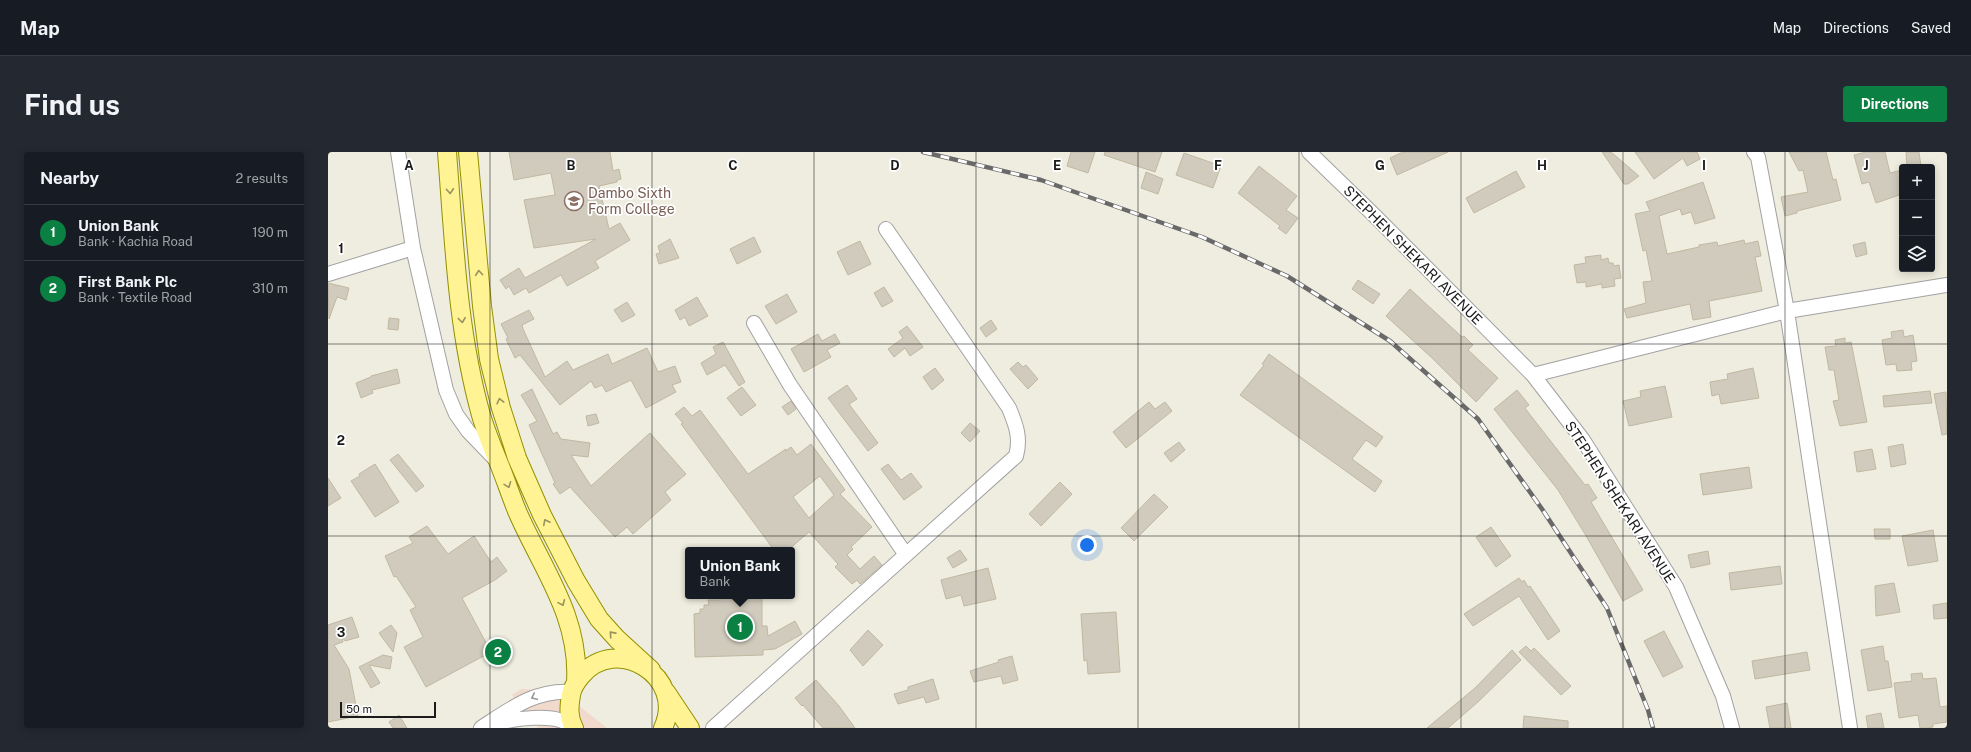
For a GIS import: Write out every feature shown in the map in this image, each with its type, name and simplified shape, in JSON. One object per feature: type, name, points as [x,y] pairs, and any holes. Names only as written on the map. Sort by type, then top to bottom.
[{"type":"main road","points":[[447,152],[457,282],[464,338],[481,415],[517,511],[564,606],[572,632],[577,665],[569,707],[573,728]]},
{"type":"main road","points":[[468,152],[482,306],[489,359],[517,458],[542,515],[576,582],[598,619],[659,679],[690,728]]},
{"type":"main road","points":[[574,687],[585,671],[597,663],[610,659],[625,659],[639,663],[651,670]]},
{"type":"main road","points":[[663,728],[666,721],[668,705],[665,690]]},
{"type":"street","points":[[398,152],[413,248],[436,355],[448,396],[456,414],[468,431],[485,447],[500,466]]},
{"type":"street","name":"STEPHEN SHEKARI AVENUE","points":[[1309,152],[1376,216],[1533,375],[1583,440],[1676,588],[1723,696],[1732,728]]},
{"type":"street","points":[[1754,152],[1758,157],[1787,311],[1850,728]]},
{"type":"street","points":[[713,728],[1016,456],[1018,432],[1009,408],[993,381],[886,229]]},
{"type":"street","points":[[328,274],[413,248]]},
{"type":"street","points":[[1533,375],[1787,311],[1947,285]]},
{"type":"street","points":[[754,323],[790,385],[906,555]]},
{"type":"street","points":[[481,728],[515,706],[542,694],[574,687]]},
{"type":"street","points":[[485,728],[499,722],[544,718],[558,720],[570,725],[573,728]]},
{"type":"shaded area","points":[[521,689],[560,691],[607,728],[538,728],[512,695]]},
{"type":"building","points":[[509,152],[610,152],[613,171],[619,169],[621,179],[617,180],[617,182],[599,186],[609,229],[620,223],[630,240],[595,261],[599,268],[567,286],[561,275],[529,293],[526,288],[514,295],[509,286],[506,289],[500,280],[519,268],[525,278],[596,239],[534,248],[524,200],[555,195],[551,173],[514,180]]},
{"type":"building","points":[[1071,152],[1095,152],[1088,173],[1067,166]]},
{"type":"building","points":[[1105,152],[1162,152],[1155,172],[1104,155]]},
{"type":"building","points":[[1403,152],[1448,152],[1397,175],[1390,158]]},
{"type":"building","points":[[1602,152],[1611,152],[1639,176],[1628,184],[1624,184]]},
{"type":"building","points":[[1635,152],[1697,152],[1700,159],[1687,166],[1683,158],[1654,179]]},
{"type":"building","points":[[1789,152],[1826,152],[1833,180],[1836,179],[1841,200],[1797,211],[1797,213],[1785,216],[1781,197],[1808,192],[1803,170],[1799,171]]},
{"type":"building","points":[[1866,152],[1885,152],[1890,173],[1899,171],[1899,195],[1876,203],[1869,182],[1862,184],[1854,155]]},
{"type":"building","points":[[1906,152],[1919,152],[1921,164],[1907,164]]},
{"type":"building","points":[[1184,153],[1221,166],[1213,188],[1176,175]]},
{"type":"building","points":[[1259,166],[1297,196],[1286,210],[1298,218],[1286,234],[1278,228],[1280,226],[1238,193]]},
{"type":"building","points":[[1516,171],[1525,187],[1474,213],[1466,198]]},
{"type":"building","points":[[1146,172],[1163,179],[1158,194],[1141,188]]},
{"type":"building","points":[[1703,182],[1715,218],[1695,224],[1691,212],[1682,215],[1680,209],[1659,216],[1667,254],[1699,247],[1699,245],[1717,242],[1718,246],[1744,240],[1745,244],[1758,241],[1761,256],[1755,257],[1762,291],[1709,301],[1711,317],[1693,320],[1690,304],[1627,318],[1624,309],[1646,303],[1643,282],[1652,281],[1646,250],[1643,251],[1635,214],[1650,211],[1646,202]]},
{"type":"building","points":[[754,237],[761,252],[737,264],[730,249]]},
{"type":"building","points":[[670,239],[679,258],[659,264],[656,254],[660,253],[658,246]]},
{"type":"building","points":[[860,241],[871,264],[848,275],[837,252]]},
{"type":"building","points":[[1865,242],[1867,254],[1856,257],[1853,245]]},
{"type":"building","points":[[1601,255],[1601,260],[1608,258],[1609,263],[1613,263],[1614,266],[1619,265],[1621,278],[1614,279],[1615,286],[1602,288],[1602,284],[1586,287],[1586,282],[1577,283],[1574,265],[1586,263],[1585,257]]},
{"type":"building","points":[[1358,280],[1380,294],[1373,304],[1352,289]]},
{"type":"building","points":[[328,283],[349,288],[346,300],[337,297],[329,319]]},
{"type":"building","points":[[884,287],[893,301],[882,307],[874,293]]},
{"type":"building","points":[[1410,289],[1462,337],[1464,336],[1473,345],[1468,350],[1498,378],[1476,402],[1432,358],[1386,316]]},
{"type":"building","points":[[787,294],[797,312],[776,324],[765,306]]},
{"type":"building","points":[[697,297],[708,316],[689,326],[685,317],[680,320],[675,310]]},
{"type":"building","points":[[627,302],[635,315],[622,322],[614,310]]},
{"type":"building","points":[[529,310],[534,319],[522,325],[545,377],[567,361],[573,370],[608,354],[612,364],[647,348],[658,372],[675,366],[681,382],[672,385],[676,392],[646,408],[631,380],[606,392],[602,385],[595,388],[591,381],[560,405],[520,355],[515,358],[501,324]]},
{"type":"building","points":[[389,318],[399,319],[398,330],[388,329]]},
{"type":"building","points":[[991,320],[997,329],[986,337],[980,328]]},
{"type":"building","points":[[907,326],[923,347],[910,356],[905,348],[894,357],[888,349],[903,338],[899,332]]},
{"type":"building","points":[[1903,330],[1904,337],[1913,335],[1917,361],[1911,362],[1912,370],[1897,371],[1896,364],[1886,365],[1882,340],[1892,338],[1891,332]]},
{"type":"building","points":[[818,334],[822,341],[835,334],[840,343],[827,350],[831,357],[804,372],[791,349]]},
{"type":"building","points":[[1845,338],[1845,343],[1851,342],[1867,422],[1840,426],[1833,401],[1839,400],[1834,370],[1829,370],[1825,347],[1836,346],[1835,340]]},
{"type":"building","points":[[723,342],[745,382],[739,386],[725,365],[707,375],[701,363],[716,354],[713,347]]},
{"type":"building","points":[[1269,354],[1383,437],[1376,447],[1366,440],[1352,459],[1382,481],[1375,492],[1240,395],[1264,365],[1262,364]]},
{"type":"building","points":[[1018,362],[1023,367],[1026,365],[1038,379],[1028,389],[1010,369]]},
{"type":"building","points":[[935,368],[944,380],[932,390],[923,377]]},
{"type":"building","points":[[1753,368],[1759,398],[1721,404],[1719,394],[1712,396],[1710,382],[1728,379],[1727,374]]},
{"type":"building","points":[[397,369],[400,383],[372,390],[373,393],[361,398],[356,383],[371,376]]},
{"type":"building","points":[[847,385],[857,399],[849,404],[878,443],[868,451],[828,398]]},
{"type":"building","points":[[1665,386],[1672,417],[1629,426],[1623,401],[1641,397],[1640,391]]},
{"type":"building","points":[[742,387],[756,405],[741,416],[727,398]]},
{"type":"building","points":[[532,389],[553,434],[557,432],[561,439],[590,443],[588,457],[571,455],[591,486],[650,433],[686,474],[665,492],[671,500],[633,534],[627,527],[615,537],[570,487],[560,494],[553,484],[555,483],[529,425],[537,421],[521,395]]},
{"type":"building","points":[[1517,390],[1529,405],[1525,408],[1585,485],[1588,484],[1597,498],[1591,502],[1643,590],[1623,601],[1558,490],[1494,409]]},
{"type":"building","points":[[1930,391],[1932,403],[1884,407],[1883,396]]},
{"type":"building","points":[[1946,392],[1947,434],[1942,435],[1934,394]]},
{"type":"building","points":[[791,401],[796,409],[788,415],[782,407]]},
{"type":"building","points":[[1149,402],[1155,409],[1165,402],[1172,411],[1126,448],[1113,432]]},
{"type":"building","points":[[684,407],[692,416],[700,410],[748,474],[786,449],[786,451],[791,447],[797,455],[811,444],[845,490],[840,494],[872,527],[851,547],[853,549],[847,555],[860,569],[874,556],[882,565],[860,584],[857,580],[852,584],[835,567],[838,564],[809,532],[792,547],[772,547],[681,424],[683,423],[675,414]],"holes":[[[820,476],[834,495],[809,518],[793,497]]]},
{"type":"building","points":[[596,414],[599,423],[588,426],[586,416]]},
{"type":"building","points":[[970,423],[980,431],[970,442],[961,433]]},
{"type":"building","points":[[1179,442],[1185,450],[1171,462],[1164,453]]},
{"type":"building","points":[[1903,444],[1906,464],[1891,467],[1888,447]]},
{"type":"building","points":[[1872,449],[1876,469],[1857,472],[1854,452]]},
{"type":"building","points":[[398,454],[424,486],[416,492],[390,460]]},
{"type":"building","points":[[375,464],[399,502],[375,517],[351,481]]},
{"type":"building","points":[[888,464],[901,480],[911,473],[922,487],[904,500],[881,469]]},
{"type":"building","points":[[1749,467],[1752,488],[1703,495],[1700,474]]},
{"type":"building","points":[[328,478],[341,498],[328,506]]},
{"type":"building","points":[[1060,482],[1072,494],[1041,526],[1029,514]]},
{"type":"building","points":[[1154,494],[1168,507],[1134,541],[1121,528]]},
{"type":"building","points":[[427,526],[448,554],[474,536],[491,562],[497,557],[507,571],[495,580],[462,598],[491,652],[426,687],[404,647],[423,637],[410,610],[416,607],[396,576],[394,577],[385,556],[413,543],[409,537]]},
{"type":"building","points":[[1491,527],[1511,556],[1496,567],[1476,537]]},
{"type":"building","points":[[1874,529],[1890,529],[1890,539],[1875,539]]},
{"type":"building","points":[[1933,530],[1938,561],[1908,566],[1902,536]]},
{"type":"building","points":[[960,550],[967,560],[953,568],[947,558]]},
{"type":"building","points":[[1708,551],[1710,564],[1691,568],[1688,555]]},
{"type":"building","points":[[1780,566],[1782,584],[1731,590],[1729,573]]},
{"type":"building","points":[[988,568],[996,599],[964,606],[961,595],[946,599],[941,580]]},
{"type":"building","points":[[1519,578],[1522,582],[1524,580],[1528,587],[1530,586],[1560,631],[1548,640],[1519,596],[1473,626],[1464,614]]},
{"type":"building","points":[[1894,583],[1900,612],[1876,616],[1875,586]]},
{"type":"building","points":[[762,599],[762,626],[767,626],[768,636],[795,621],[802,634],[775,649],[763,650],[763,655],[695,657],[694,614],[700,613],[700,609],[704,609],[704,605],[709,605],[708,600]]},
{"type":"building","points":[[1947,603],[1947,618],[1934,619],[1933,605]]},
{"type":"building","points":[[1116,612],[1120,672],[1088,674],[1087,660],[1084,661],[1081,614]]},
{"type":"building","points":[[352,617],[359,637],[345,641],[342,637],[343,642],[334,645],[349,669],[358,716],[328,722],[328,625]]},
{"type":"building","points":[[391,625],[397,633],[393,652],[379,633]]},
{"type":"building","points":[[868,630],[883,645],[863,666],[850,650]]},
{"type":"building","points":[[1664,631],[1683,667],[1663,677],[1644,641]]},
{"type":"building","points":[[1526,646],[1531,651],[1534,648],[1571,686],[1561,695],[1519,652]]},
{"type":"building","points":[[1883,646],[1885,661],[1888,661],[1892,687],[1868,691],[1861,650]]},
{"type":"building","points":[[1512,650],[1521,660],[1479,701],[1448,728],[1427,728],[1475,688]]},
{"type":"building","points":[[1807,652],[1810,670],[1755,679],[1752,661]]},
{"type":"building","points":[[383,655],[392,657],[390,669],[369,665],[380,683],[371,688],[359,667]]},
{"type":"building","points":[[1012,656],[1018,680],[1003,684],[1001,676],[974,682],[970,671],[999,662],[998,660]]},
{"type":"building","points":[[1922,673],[1923,679],[1936,678],[1940,707],[1947,706],[1947,722],[1933,724],[1933,727],[1927,728],[1920,728],[1918,715],[1899,718],[1894,683],[1912,681],[1911,674]]},
{"type":"building","points":[[933,679],[939,699],[926,703],[924,697],[898,704],[894,694],[908,690],[908,687]]},
{"type":"building","points":[[816,680],[839,706],[855,728],[823,728],[795,698]]},
{"type":"building","points":[[1787,703],[1791,728],[1770,728],[1766,707]]},
{"type":"building","points":[[1881,713],[1884,728],[1868,728],[1866,716]]},
{"type":"building","points":[[399,715],[407,728],[393,728],[389,722]]},
{"type":"building","points":[[1524,716],[1568,721],[1568,728],[1523,728]]},
{"type":"railway","points":[[923,152],[1041,180],[1202,237],[1287,276],[1390,341],[1478,419],[1542,509],[1607,608],[1648,710],[1653,728]]},
{"type":"place","name":"Dambo Sixth Form College","points":[[574,201]]},
{"type":"place","name":"Union Bank","points":[[740,627]]},
{"type":"place","name":"First Bank Plc","points":[[498,652]]}]
